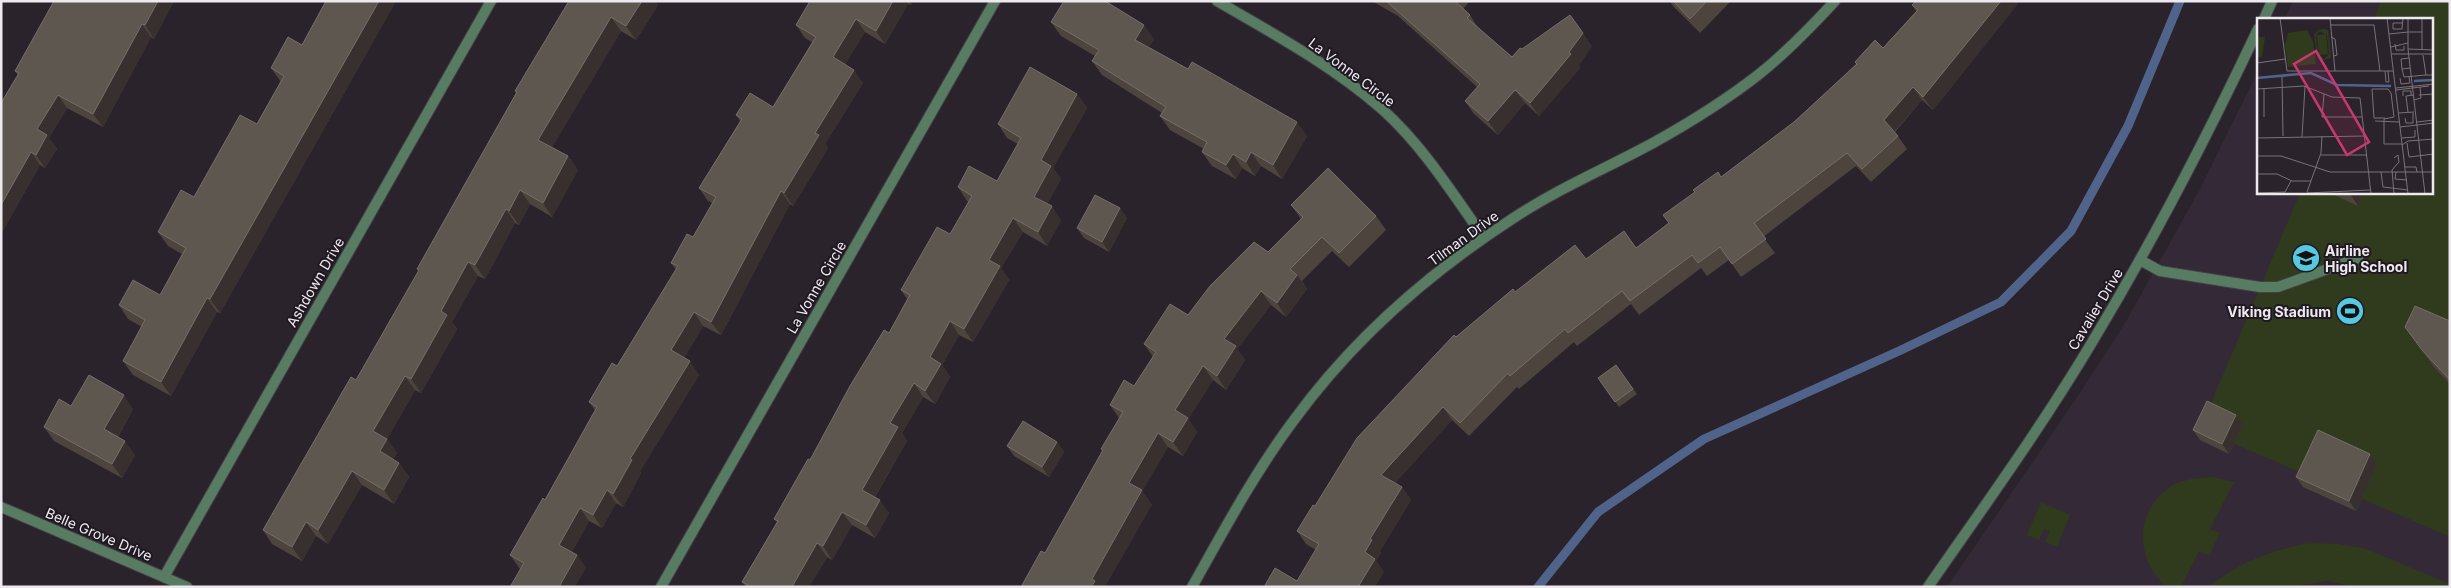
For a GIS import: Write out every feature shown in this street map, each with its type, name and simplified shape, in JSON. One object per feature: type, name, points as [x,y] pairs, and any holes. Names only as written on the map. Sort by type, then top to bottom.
[{"type":"street","name":"Ashdown Drive","points":[[164,577],[491,1]]},
{"type":"street","name":"La Vonne Circle","points":[[661,587],[995,1]]},
{"type":"street","name":"La Vonne Circle","points":[[1217,1],[1288,42],[1353,86],[1383,110],[1438,172],[1484,238]]},
{"type":"street","name":"Tilman Drive","points":[[1192,587],[1262,465],[1294,419],[1330,375],[1400,303],[1446,265],[1540,202],[1654,142],[1757,76],[1799,39],[1835,1]]},
{"type":"street","points":[[2264,18],[2272,1]]},
{"type":"street","name":"Cavalier Drive","points":[[1928,587],[2028,443],[2094,341],[2140,260],[2230,88],[2257,31]]},
{"type":"street","points":[[2140,260],[2160,271],[2278,287],[2358,258]]},
{"type":"street","name":"Belle Grove Drive","points":[[1,507],[187,587]]},
{"type":"shaded area","name":"Airline High School","points":[[2293,1],[2450,1],[2450,587],[1947,587],[2082,390],[2125,323],[2200,189],[2257,73],[2257,194],[2434,194],[2434,18],[2284,18]]},
{"type":"green space","name":"Viking Stadium","points":[[2381,1],[2450,1],[2450,537],[2200,429],[2300,194],[2434,194],[2434,18],[2374,18]]},
{"type":"green space","points":[[2214,477],[2234,482],[2210,529],[2220,533],[2209,556],[2199,551],[2181,587],[2166,587],[2148,562],[2143,534],[2145,520],[2151,507],[2160,495],[2173,485],[2198,478]]},
{"type":"green space","points":[[2041,502],[2070,515],[2057,547],[2045,542],[2050,531],[2044,529],[2039,540],[2027,535]]},
{"type":"green space","points":[[2308,543],[2337,544],[2364,548],[2450,584],[2450,587],[2356,587],[2328,581],[2288,587],[2209,587],[2243,564],[2268,554]]},
{"type":"building","points":[[54,1],[158,1],[145,25],[142,24],[93,114],[58,95],[37,129],[47,135],[36,155],[31,152],[1,205],[1,103],[19,73],[15,71]]},
{"type":"building","points":[[326,1],[379,1],[210,299],[207,298],[161,382],[123,361],[145,320],[119,305],[133,280],[160,295],[186,248],[158,232],[181,190],[194,197],[240,115],[257,124],[284,76],[271,68],[288,37],[302,45]]},
{"type":"building","points":[[569,1],[642,1],[626,26],[611,17],[538,140],[568,156],[543,203],[520,190],[509,211],[506,209],[475,265],[468,262],[441,311],[447,315],[411,379],[405,376],[373,431],[387,439],[380,451],[399,463],[384,490],[352,471],[318,530],[306,522],[292,547],[263,530],[351,377],[356,380],[517,92],[515,91]]},
{"type":"building","points":[[810,1],[893,1],[876,31],[856,19],[833,57],[854,70],[815,133],[819,135],[784,193],[781,191],[711,322],[694,312],[671,350],[690,361],[630,459],[632,460],[613,494],[607,490],[593,515],[580,508],[559,545],[577,555],[559,587],[510,587],[524,563],[510,555],[543,498],[545,500],[597,407],[589,402],[612,363],[617,366],[678,266],[671,263],[687,234],[693,237],[716,197],[699,188],[742,119],[736,115],[750,93],[773,107],[816,37],[796,25]]},
{"type":"building","points":[[1064,1],[1105,1],[1144,25],[1135,40],[1188,69],[1192,62],[1297,122],[1273,165],[1251,152],[1246,162],[1233,154],[1226,165],[1202,152],[1207,142],[1160,116],[1166,107],[1092,61],[1099,50],[1051,22]]},
{"type":"building","points":[[1386,1],[1455,1],[1470,15],[1467,18],[1512,57],[1520,48],[1522,49],[1570,15],[1583,33],[1569,52],[1571,54],[1530,103],[1515,90],[1488,121],[1465,101],[1480,84]]},
{"type":"building","points":[[1673,1],[1707,1],[1690,19]]},
{"type":"building","points":[[1916,1],[2001,1],[1923,97],[1913,87],[1884,120],[1898,136],[1862,169],[1847,153],[1754,223],[1766,239],[1732,264],[1720,247],[1698,263],[1692,255],[1630,301],[1622,291],[1568,333],[1565,329],[1510,376],[1508,373],[1460,423],[1443,407],[1381,475],[1402,487],[1370,539],[1372,540],[1365,552],[1375,559],[1358,587],[1264,587],[1275,568],[1297,581],[1319,544],[1297,531],[1313,505],[1315,506],[1357,438],[1454,335],[1456,337],[1513,289],[1515,292],[1575,245],[1586,259],[1624,231],[1636,248],[1669,223],[1663,215],[1695,192],[1693,190],[1718,172],[1721,177],[1794,122],[1857,64],[1855,62],[1875,40],[1883,48],[1918,10],[1912,5]]},
{"type":"building","points":[[1030,67],[1077,94],[1041,160],[1051,166],[1034,197],[1052,206],[1038,232],[1013,218],[989,260],[1000,266],[964,329],[950,321],[930,357],[941,364],[925,391],[914,383],[890,423],[898,427],[862,490],[880,500],[866,525],[842,512],[823,546],[817,543],[792,587],[747,587],[748,585],[742,582],[778,521],[774,519],[884,330],[889,333],[910,295],[901,290],[937,227],[950,234],[972,196],[958,187],[969,166],[997,181],[1021,138],[998,124]]},
{"type":"building","points":[[1328,168],[1376,216],[1339,253],[1322,237],[1290,269],[1297,275],[1277,303],[1261,291],[1224,339],[1236,346],[1217,376],[1203,366],[1175,410],[1188,418],[1173,442],[1158,433],[1129,483],[1142,490],[1092,579],[1095,581],[1091,587],[1021,587],[1041,551],[1045,553],[1123,412],[1110,405],[1124,380],[1134,386],[1156,352],[1144,344],[1170,304],[1188,315],[1210,286],[1254,242],[1268,252],[1303,217],[1291,205]]},
{"type":"building","points":[[1095,195],[1120,208],[1102,242],[1077,228]]},
{"type":"building","points":[[2415,306],[2450,321],[2450,380],[2422,350],[2405,327]]},
{"type":"building","points":[[1616,365],[1633,389],[1615,402],[1598,378]]},
{"type":"building","points":[[89,375],[124,395],[104,429],[125,441],[112,464],[44,427],[59,399],[71,406]]},
{"type":"building","points":[[2207,401],[2236,415],[2222,444],[2193,430]]},
{"type":"building","points":[[1023,421],[1057,442],[1042,467],[1007,446]]},
{"type":"building","points":[[2318,430],[2370,454],[2349,501],[2296,477]]},
{"type":"waterway","points":[[1538,587],[1598,512],[1704,439],[1899,351],[2001,302],[2071,231],[2128,126],[2180,1]]},
{"type":"place","name":"Airline High School","points":[[2306,258]]},
{"type":"place","name":"Viking Stadium","points":[[2350,311]]}]
